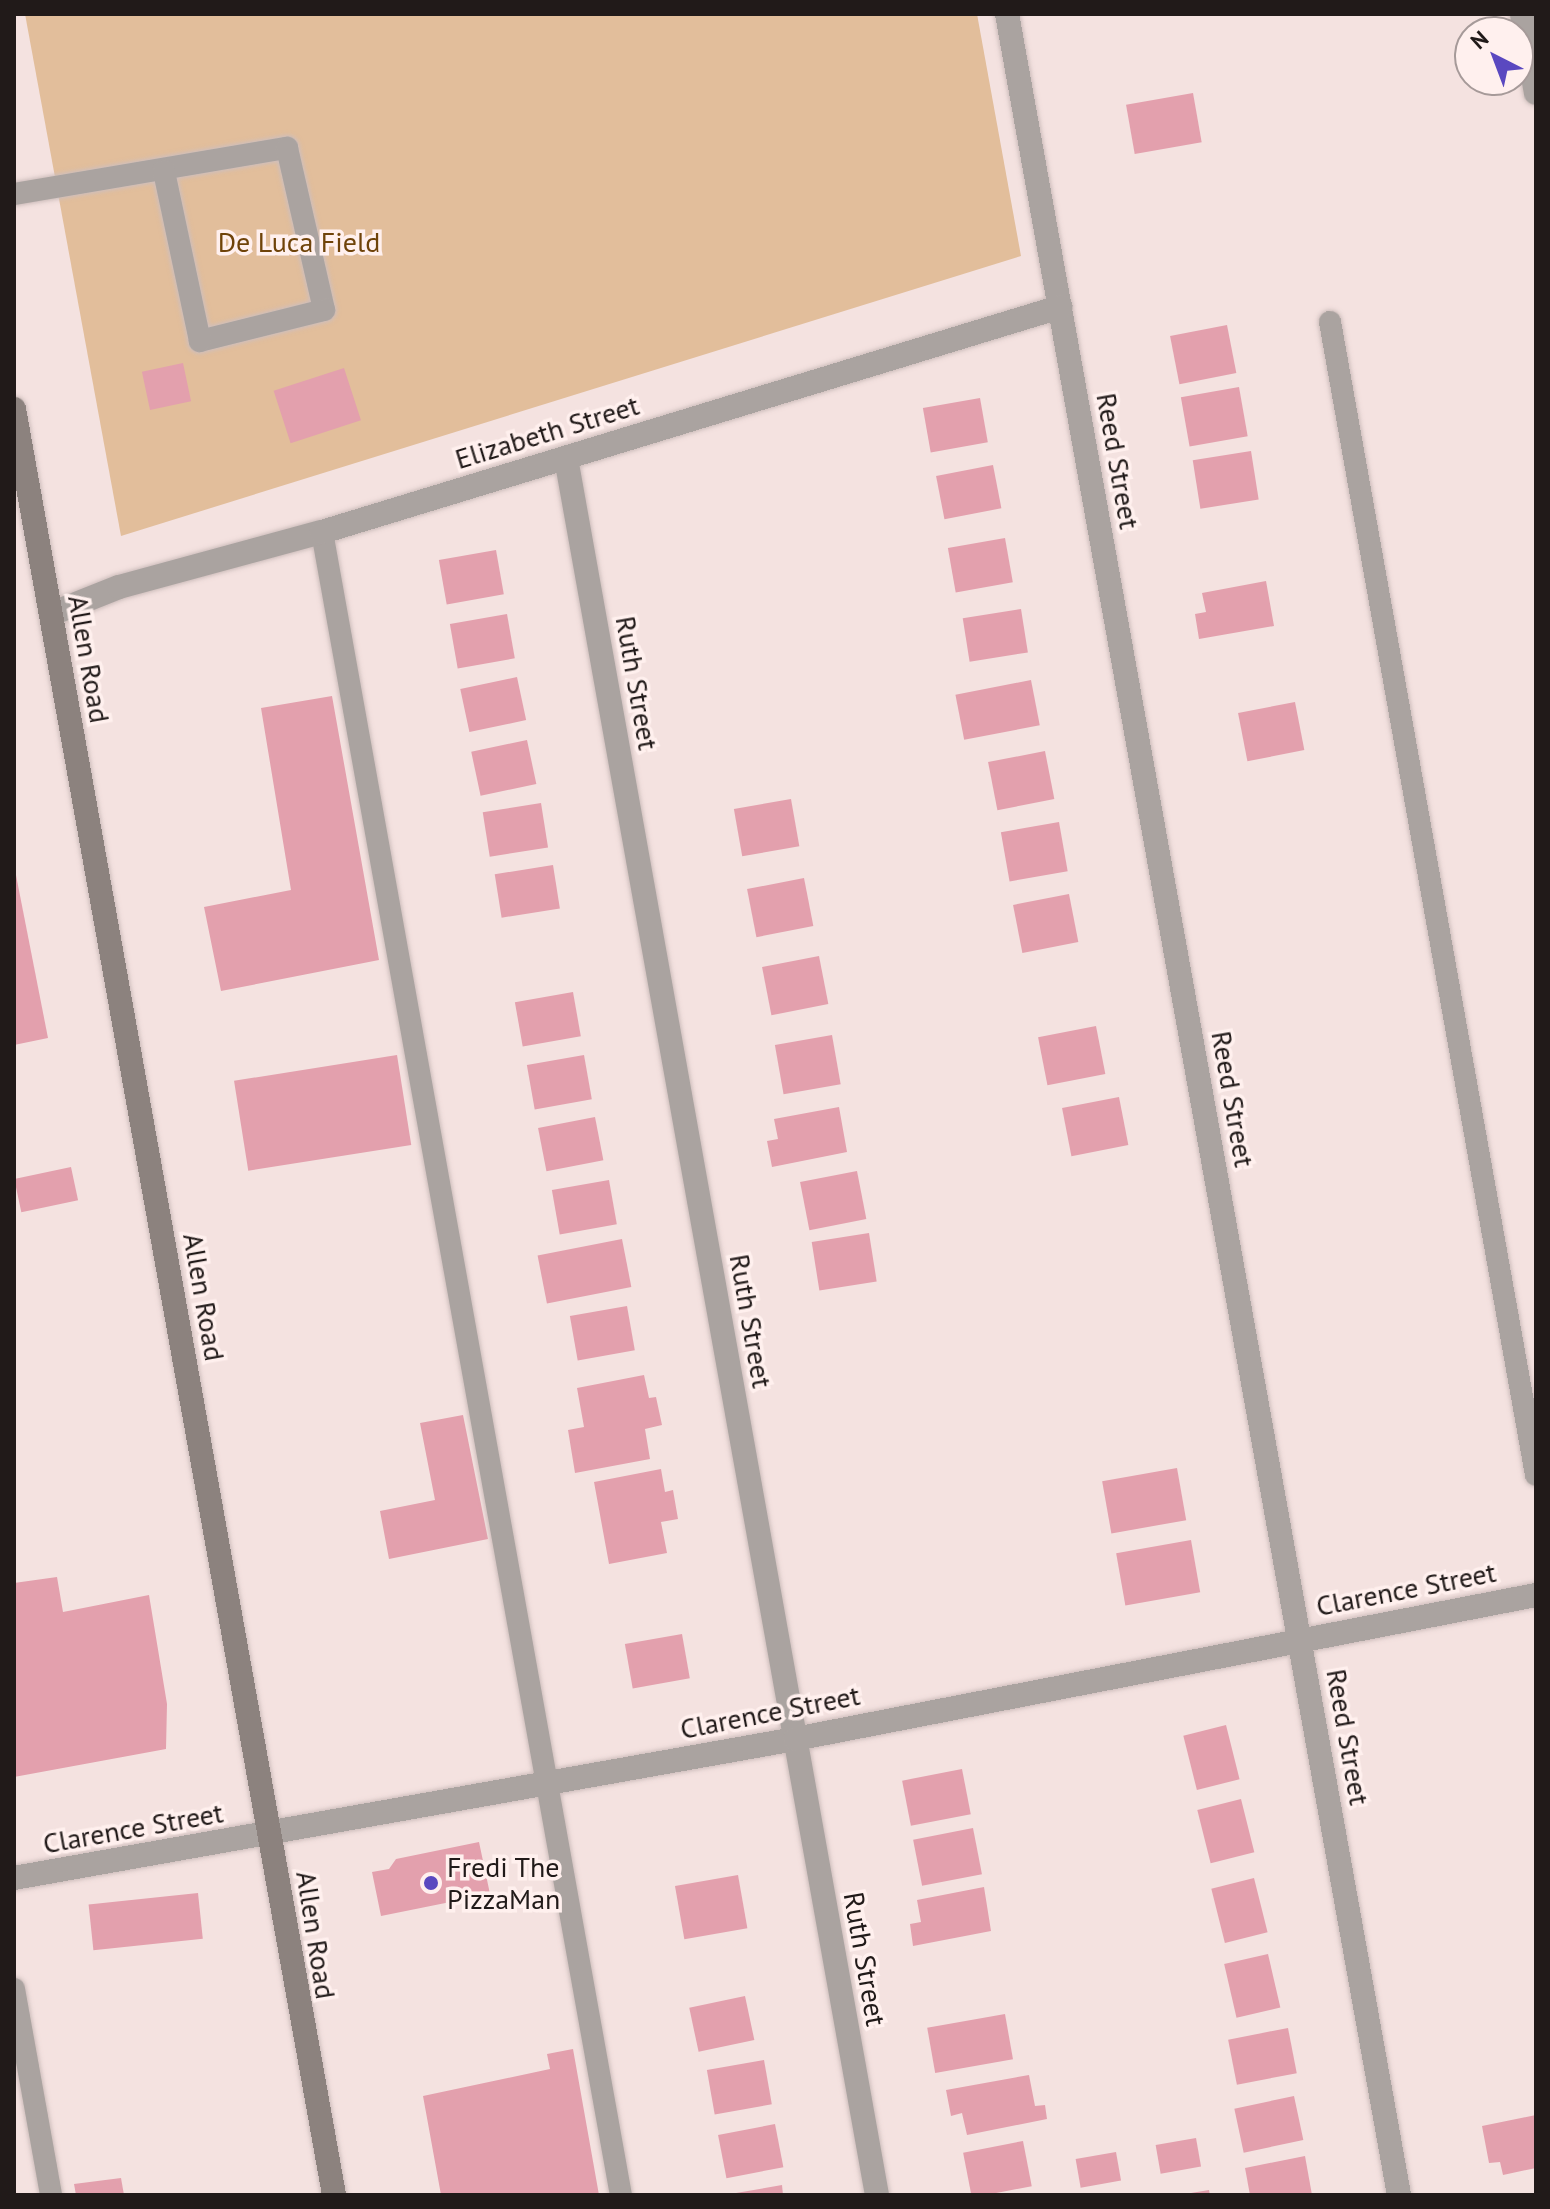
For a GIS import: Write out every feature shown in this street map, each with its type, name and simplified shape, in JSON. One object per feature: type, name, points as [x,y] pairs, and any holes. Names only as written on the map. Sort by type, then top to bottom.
[{"type":"main road","name":"Allen Road","points":[[14,409],[334,2195]]},
{"type":"street","name":"Reed Street","points":[[1007,14],[1399,2195]]},
{"type":"street","name":"Elizabeth Street","points":[[51,614],[119,587],[322,532],[1060,307]]},
{"type":"street","name":"Ruth Street","points":[[566,458],[877,2195]]},
{"type":"street","name":"Clarence Street","points":[[14,1878],[795,1739],[1536,1595]]},
{"type":"lane","points":[[14,194],[287,148],[324,310],[200,341],[164,171]]},
{"type":"lane","points":[[1330,322],[1536,1475]]},
{"type":"lane","points":[[322,532],[621,2195]]},
{"type":"lane","points":[[14,1989],[51,2195]]},
{"type":"green space","name":"De Luca Field","points":[[25,14],[977,14],[1021,256],[121,536]]},
{"type":"building","points":[[1193,93],[1202,142],[1135,154],[1126,105]]},
{"type":"building","points":[[1227,325],[1236,373],[1179,384],[1170,336]]},
{"type":"building","points":[[183,363],[191,401],[150,410],[142,372]]},
{"type":"building","points":[[344,368],[361,420],[291,443],[274,391]]},
{"type":"building","points":[[1239,387],[1248,436],[1190,446],[1181,397]]},
{"type":"building","points":[[980,398],[988,442],[931,452],[923,408]]},
{"type":"building","points":[[1251,451],[1259,499],[1200,509],[1193,460]]},
{"type":"building","points":[[993,465],[1001,508],[944,519],[936,476]]},
{"type":"building","points":[[1005,538],[1013,582],[956,592],[948,548]]},
{"type":"building","points":[[496,550],[504,594],[447,604],[439,560]]},
{"type":"building","points":[[1266,581],[1274,626],[1199,639],[1195,614],[1206,612],[1202,593]]},
{"type":"building","points":[[1021,609],[1028,652],[970,662],[963,618]]},
{"type":"building","points":[[507,614],[515,658],[458,668],[450,624]]},
{"type":"building","points":[[517,677],[526,720],[469,732],[460,689]]},
{"type":"building","points":[[1031,680],[1040,725],[964,740],[955,695]]},
{"type":"building","points":[[332,696],[379,960],[221,991],[204,907],[291,890],[261,708]]},
{"type":"building","points":[[1295,702],[1304,750],[1247,761],[1238,713]]},
{"type":"building","points":[[527,740],[536,784],[481,796],[471,752]]},
{"type":"building","points":[[1045,751],[1054,799],[997,810],[988,762]]},
{"type":"building","points":[[791,799],[799,846],[742,856],[734,809]]},
{"type":"building","points":[[541,803],[548,847],[490,857],[483,812]]},
{"type":"building","points":[[1059,822],[1068,871],[1010,881],[1001,832]]},
{"type":"building","points":[[14,865],[48,1038],[14,1045]]},
{"type":"building","points":[[553,865],[560,908],[502,918],[495,874]]},
{"type":"building","points":[[804,878],[813,926],[756,937],[747,889]]},
{"type":"building","points":[[1069,894],[1078,942],[1022,953],[1013,905]]},
{"type":"building","points":[[819,956],[828,1004],[771,1015],[762,967]]},
{"type":"building","points":[[573,992],[581,1036],[523,1047],[515,1002]]},
{"type":"building","points":[[1096,1026],[1105,1074],[1047,1085],[1038,1037]]},
{"type":"building","points":[[832,1035],[841,1084],[784,1094],[775,1045]]},
{"type":"building","points":[[397,1055],[411,1145],[248,1171],[234,1081]]},
{"type":"building","points":[[584,1055],[592,1099],[535,1109],[527,1065]]},
{"type":"building","points":[[1119,1097],[1128,1145],[1071,1156],[1062,1108]]},
{"type":"building","points":[[839,1107],[847,1152],[772,1167],[767,1141],[778,1139],[774,1119]]},
{"type":"building","points":[[595,1117],[603,1160],[546,1171],[538,1128]]},
{"type":"building","points":[[71,1167],[78,1200],[21,1212],[14,1179]]},
{"type":"building","points":[[857,1171],[866,1219],[809,1230],[800,1182]]},
{"type":"building","points":[[609,1180],[617,1224],[560,1234],[552,1190]]},
{"type":"building","points":[[869,1233],[877,1281],[819,1290],[812,1242]]},
{"type":"building","points":[[622,1239],[631,1287],[547,1304],[538,1255]]},
{"type":"building","points":[[627,1306],[635,1350],[578,1360],[570,1316]]},
{"type":"building","points":[[644,1375],[649,1398],[656,1397],[662,1425],[645,1429],[650,1459],[575,1473],[568,1430],[584,1427],[577,1388]]},
{"type":"building","points":[[463,1415],[488,1539],[389,1559],[380,1511],[435,1500],[420,1423]]},
{"type":"building","points":[[1177,1468],[1186,1520],[1111,1533],[1102,1481]]},
{"type":"building","points":[[661,1469],[665,1492],[673,1490],[678,1519],[661,1522],[667,1553],[609,1564],[594,1482]]},
{"type":"building","points":[[1191,1540],[1200,1592],[1125,1605],[1116,1553]]},
{"type":"building","points":[[57,1577],[63,1612],[149,1595],[167,1704],[166,1749],[14,1777],[14,1583]]},
{"type":"building","points":[[682,1634],[690,1678],[633,1688],[625,1644]]},
{"type":"building","points":[[1226,1725],[1240,1779],[1197,1790],[1183,1736]]},
{"type":"building","points":[[962,1769],[971,1814],[911,1826],[902,1781]]},
{"type":"building","points":[[1241,1799],[1254,1852],[1211,1863],[1197,1810]]},
{"type":"building","points":[[973,1828],[982,1874],[922,1886],[913,1840]]},
{"type":"building","name":"Fredi The PizzaMan","points":[[479,1842],[490,1894],[381,1916],[372,1872],[389,1869],[396,1859]]},
{"type":"building","points":[[738,1875],[747,1928],[684,1939],[675,1886]]},
{"type":"building","points":[[1254,1878],[1268,1932],[1225,1943],[1211,1889]]},
{"type":"building","points":[[984,1887],[991,1931],[913,1946],[910,1924],[921,1922],[917,1900]]},
{"type":"building","points":[[198,1893],[203,1939],[93,1950],[89,1904]]},
{"type":"building","points":[[1268,1954],[1280,2008],[1237,2018],[1224,1964]]},
{"type":"building","points":[[745,1996],[754,2040],[699,2052],[689,2008]]},
{"type":"building","points":[[1005,2014],[1013,2059],[935,2073],[927,2028]]},
{"type":"building","points":[[1288,2028],[1297,2073],[1237,2085],[1228,2040]]},
{"type":"building","points":[[573,2049],[599,2195],[441,2195],[423,2096],[550,2069],[547,2054]]},
{"type":"building","points":[[764,2060],[772,2104],[715,2114],[707,2070]]},
{"type":"building","points":[[1029,2075],[1035,2106],[1045,2105],[1047,2119],[967,2135],[962,2113],[951,2116],[946,2090]]},
{"type":"building","points":[[1294,2096],[1303,2140],[1244,2153],[1234,2109]]},
{"type":"building","points":[[1536,2115],[1536,2168],[1503,2175],[1500,2162],[1489,2163],[1482,2126]]},
{"type":"building","points":[[775,2124],[783,2167],[726,2178],[718,2135]]},
{"type":"building","points":[[1196,2138],[1201,2167],[1161,2174],[1156,2145]]},
{"type":"building","points":[[1023,2141],[1032,2186],[971,2195],[963,2153]]},
{"type":"building","points":[[1116,2152],[1121,2181],[1081,2188],[1076,2159]]},
{"type":"building","points":[[1305,2156],[1312,2195],[1250,2195],[1245,2168]]},
{"type":"building","points":[[121,2178],[124,2195],[76,2195],[74,2184]]},
{"type":"building","points":[[782,2185],[783,2195],[736,2195],[736,2193]]},
{"type":"building","points":[[1209,2190],[1210,2195],[1191,2195],[1191,2193]]},
{"type":"place","name":"Fredi The PizzaMan","points":[[431,1883]]}]
